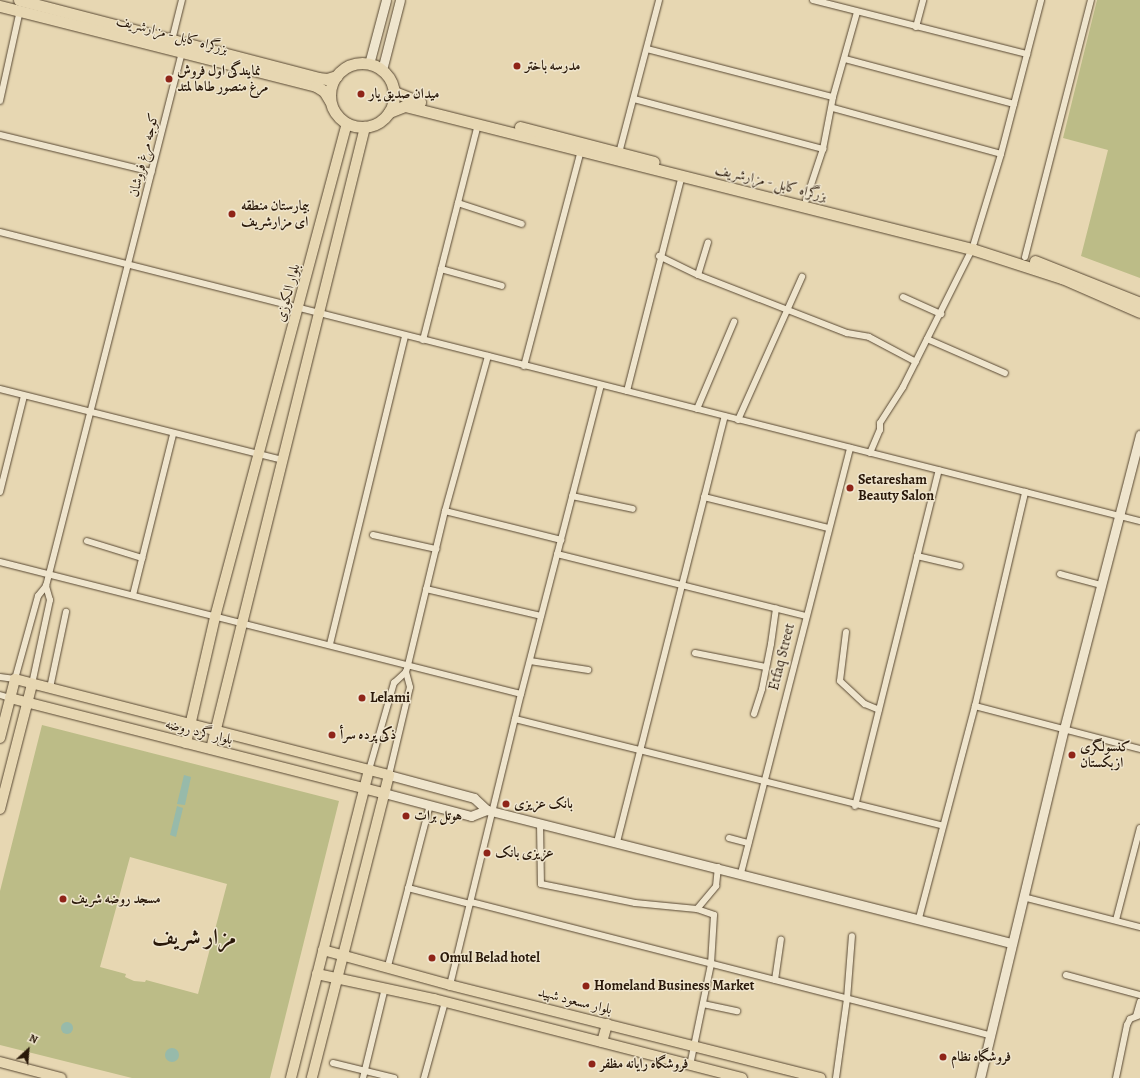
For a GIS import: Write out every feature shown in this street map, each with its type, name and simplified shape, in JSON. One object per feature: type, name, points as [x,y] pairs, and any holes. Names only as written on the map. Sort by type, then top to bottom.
[{"type":"highway","name":"بزرگراه کابل - مزارشریف","points":[[0,6],[43,3],[172,40],[318,78],[327,79],[336,76]]},
{"type":"highway","name":"بزرگراه کابل - مزارشریف","points":[[20,5],[182,52],[316,86],[324,91],[330,101]]},
{"type":"highway","points":[[369,64],[382,70],[391,83],[394,92],[389,112],[383,119],[365,127],[346,123],[339,118],[330,101],[330,92],[336,76],[351,65],[369,64]]},
{"type":"highway","name":"بزرگراه کابل - مزارشریف","points":[[394,92],[406,98],[806,200],[973,246],[1062,278],[1140,312]]},
{"type":"highway","name":"بزرگراه کابل - مزارشریف","points":[[389,112],[404,106],[682,176],[1025,258],[1064,271],[1140,303]]},
{"type":"main road","name":"بلوار الکوزی","points":[[186,743],[215,617],[256,470],[346,123]]},
{"type":"main road","points":[[211,749],[365,127]]},
{"type":"main road","points":[[0,738],[15,679]]},
{"type":"main road","name":"بلوار گرد روضه","points":[[15,679],[389,775]]},
{"type":"main road","points":[[0,809],[32,684]]},
{"type":"main road","name":"بلوار گرد روضه","points":[[10,698],[384,793]]},
{"type":"main road","points":[[291,1078],[369,770]]},
{"type":"main road","points":[[312,1078],[389,775]]},
{"type":"main road","name":"بلوار مسعود شهید","points":[[323,950],[388,966],[450,985],[695,1047],[784,1074],[820,1078]]},
{"type":"main road","points":[[317,974],[434,999],[742,1078]]},
{"type":"main road","points":[[434,999],[439,982]]},
{"type":"main road","points":[[602,1042],[607,1024]]},
{"type":"main road","points":[[0,1062],[61,1078]]},
{"type":"street","points":[[172,40],[182,0]]},
{"type":"street","points":[[369,64],[386,0]]},
{"type":"street","points":[[382,70],[400,0]]},
{"type":"street","points":[[619,153],[659,0]]},
{"type":"street","points":[[812,0],[1027,54]]},
{"type":"street","points":[[916,27],[924,0]]},
{"type":"street","points":[[870,453],[880,430],[880,423],[916,362],[941,314],[973,246],[1001,154],[1041,0]]},
{"type":"street","points":[[1025,258],[1091,0]]},
{"type":"street","points":[[0,100],[20,5]]},
{"type":"street","points":[[806,200],[824,149],[833,108],[833,98],[858,12]]},
{"type":"street","points":[[647,49],[833,98]]},
{"type":"street","name":"كوجه مرغ فروشان","points":[[46,586],[92,414],[128,264],[182,52]]},
{"type":"street","points":[[845,59],[1014,104]]},
{"type":"street","points":[[634,99],[824,149]]},
{"type":"street","points":[[833,108],[1001,154]]},
{"type":"street","points":[[423,340],[478,124]]},
{"type":"street","points":[[0,135],[152,172]]},
{"type":"street","points":[[524,366],[581,151]]},
{"type":"street","points":[[626,391],[659,256],[682,176]]},
{"type":"street","points":[[458,203],[522,224]]},
{"type":"street","points":[[0,232],[298,306],[405,336],[1140,521]]},
{"type":"street","points":[[698,275],[708,243]]},
{"type":"street","points":[[659,256],[698,275],[847,333],[869,337],[916,362]]},
{"type":"street","points":[[441,269],[502,286]]},
{"type":"street","points":[[738,420],[802,277]]},
{"type":"street","points":[[902,297],[941,314]]},
{"type":"street","points":[[697,409],[734,322]]},
{"type":"street","points":[[330,644],[405,336]]},
{"type":"street","points":[[927,339],[1005,373]]},
{"type":"street","points":[[488,356],[445,511],[407,668],[410,687],[389,775],[474,798],[490,811],[718,867],[1012,943]]},
{"type":"street","points":[[450,985],[490,811],[601,385]]},
{"type":"street","points":[[0,390],[282,460]]},
{"type":"street","points":[[0,492],[24,396]]},
{"type":"street","points":[[617,842],[725,416]]},
{"type":"street","points":[[133,595],[173,434]]},
{"type":"street","points":[[980,1078],[1064,729],[1140,435]]},
{"type":"street","name":"Etfaq Street","points":[[740,873],[805,616],[850,448]]},
{"type":"street","points":[[855,806],[939,470]]},
{"type":"street","points":[[919,918],[975,706],[1025,492]]},
{"type":"street","points":[[572,496],[633,509]]},
{"type":"street","points":[[704,497],[828,528]]},
{"type":"street","points":[[445,511],[561,540]]},
{"type":"street","points":[[373,535],[436,549]]},
{"type":"street","points":[[87,541],[142,558]]},
{"type":"street","points":[[557,554],[805,616]]},
{"type":"street","points":[[917,556],[960,566]]},
{"type":"street","points":[[0,562],[241,624],[330,644],[407,668],[521,694]]},
{"type":"street","points":[[1060,574],[1101,585]]},
{"type":"street","points":[[0,677],[15,679],[38,596],[46,586]]},
{"type":"street","points":[[32,684],[50,600],[46,586]]},
{"type":"street","points":[[426,590],[541,616]]},
{"type":"street","points":[[754,714],[766,667],[776,608]]},
{"type":"street","points":[[50,688],[66,612]]},
{"type":"street","points":[[846,632],[840,681],[865,704],[879,710]]},
{"type":"street","points":[[694,653],[766,667]]},
{"type":"street","points":[[530,661],[588,670]]},
{"type":"street","points":[[369,770],[394,683],[407,668]]},
{"type":"street","points":[[0,695],[10,698]]},
{"type":"street","points":[[975,706],[1140,749]]},
{"type":"street","points":[[515,719],[641,750],[855,806],[943,826]]},
{"type":"street","points":[[384,793],[471,816],[490,811]]},
{"type":"street","points":[[388,966],[430,805]]},
{"type":"street","points":[[540,823],[541,884],[635,903],[697,909],[714,915],[711,964],[695,1047],[690,1065]]},
{"type":"street","points":[[1116,920],[1140,828]]},
{"type":"street","points":[[729,838],[748,843]]},
{"type":"street","points":[[697,909],[716,886],[718,867]]},
{"type":"street","points":[[408,888],[990,1035]]},
{"type":"street","points":[[1023,896],[1140,926]]},
{"type":"street","points":[[836,1078],[847,999],[852,936]]},
{"type":"street","points":[[775,980],[781,939]]},
{"type":"street","points":[[1066,975],[1140,995]]},
{"type":"street","points":[[363,1078],[385,988]]},
{"type":"street","points":[[424,1078],[445,1002]]},
{"type":"street","points":[[1116,1078],[1127,1025],[1130,1019],[1138,1016],[1140,1002]]},
{"type":"street","points":[[703,1004],[737,1011]]},
{"type":"street","points":[[333,1063],[394,1078]]},
{"type":"green space","points":[[1097,0],[1140,0],[1140,278],[1081,256],[1108,150],[1063,138]]},
{"type":"green space","points":[[42,725],[339,801],[270,1078],[132,1078],[0,1045],[0,891]],"holes":[[[130,857],[227,884],[198,994],[146,980],[145,982],[134,981],[125,977],[126,974],[100,967]]]},
{"type":"shaded area","points":[[184,775],[191,777],[185,805],[177,804]]},
{"type":"shaded area","points":[[177,806],[183,808],[176,837],[170,835]]},
{"type":"shaded area","points":[[65,1022],[69,1022],[73,1028],[69,1034],[65,1034],[61,1030],[61,1026]]},
{"type":"shaded area","points":[[172,1048],[177,1050],[179,1055],[177,1060],[172,1062],[167,1060],[165,1055],[167,1050]]},
{"type":"place","name":"مدرسه باختر","points":[[517,66]]},
{"type":"place","name":"نمایندگی اول فروش مرغ منصور طاها لمتد","points":[[169,79]]},
{"type":"place","name":"میدان صدیق یار","points":[[361,94]]},
{"type":"place","name":"بیمارستان منطقه ای مزارشریف","points":[[232,214]]},
{"type":"place","name":"Setaresham Beauty Salon","points":[[850,488]]},
{"type":"place","name":"Lelami","points":[[362,698]]},
{"type":"place","name":"ذکی پرده سرأ","points":[[332,735]]},
{"type":"place","name":"کنسولگری ازبکستان","points":[[1072,755]]},
{"type":"place","name":"بانک عزیزی","points":[[506,804]]},
{"type":"place","name":"هوتل برات","points":[[406,816]]},
{"type":"place","name":"عزیزی بانک","points":[[487,853]]},
{"type":"place","name":"مسجد روضه شریف","points":[[63,899]]},
{"type":"place","name":"Omul Belad hotel","points":[[432,958]]},
{"type":"place","name":"Homeland Business Market","points":[[586,986]]},
{"type":"place","name":"فروشگاه نظام","points":[[943,1057]]},
{"type":"place","name":"فروشگاه رایانه مظفر","points":[[592,1064]]},
{"type":"district","name":"مزار شريف","points":[[194,938]]}]
